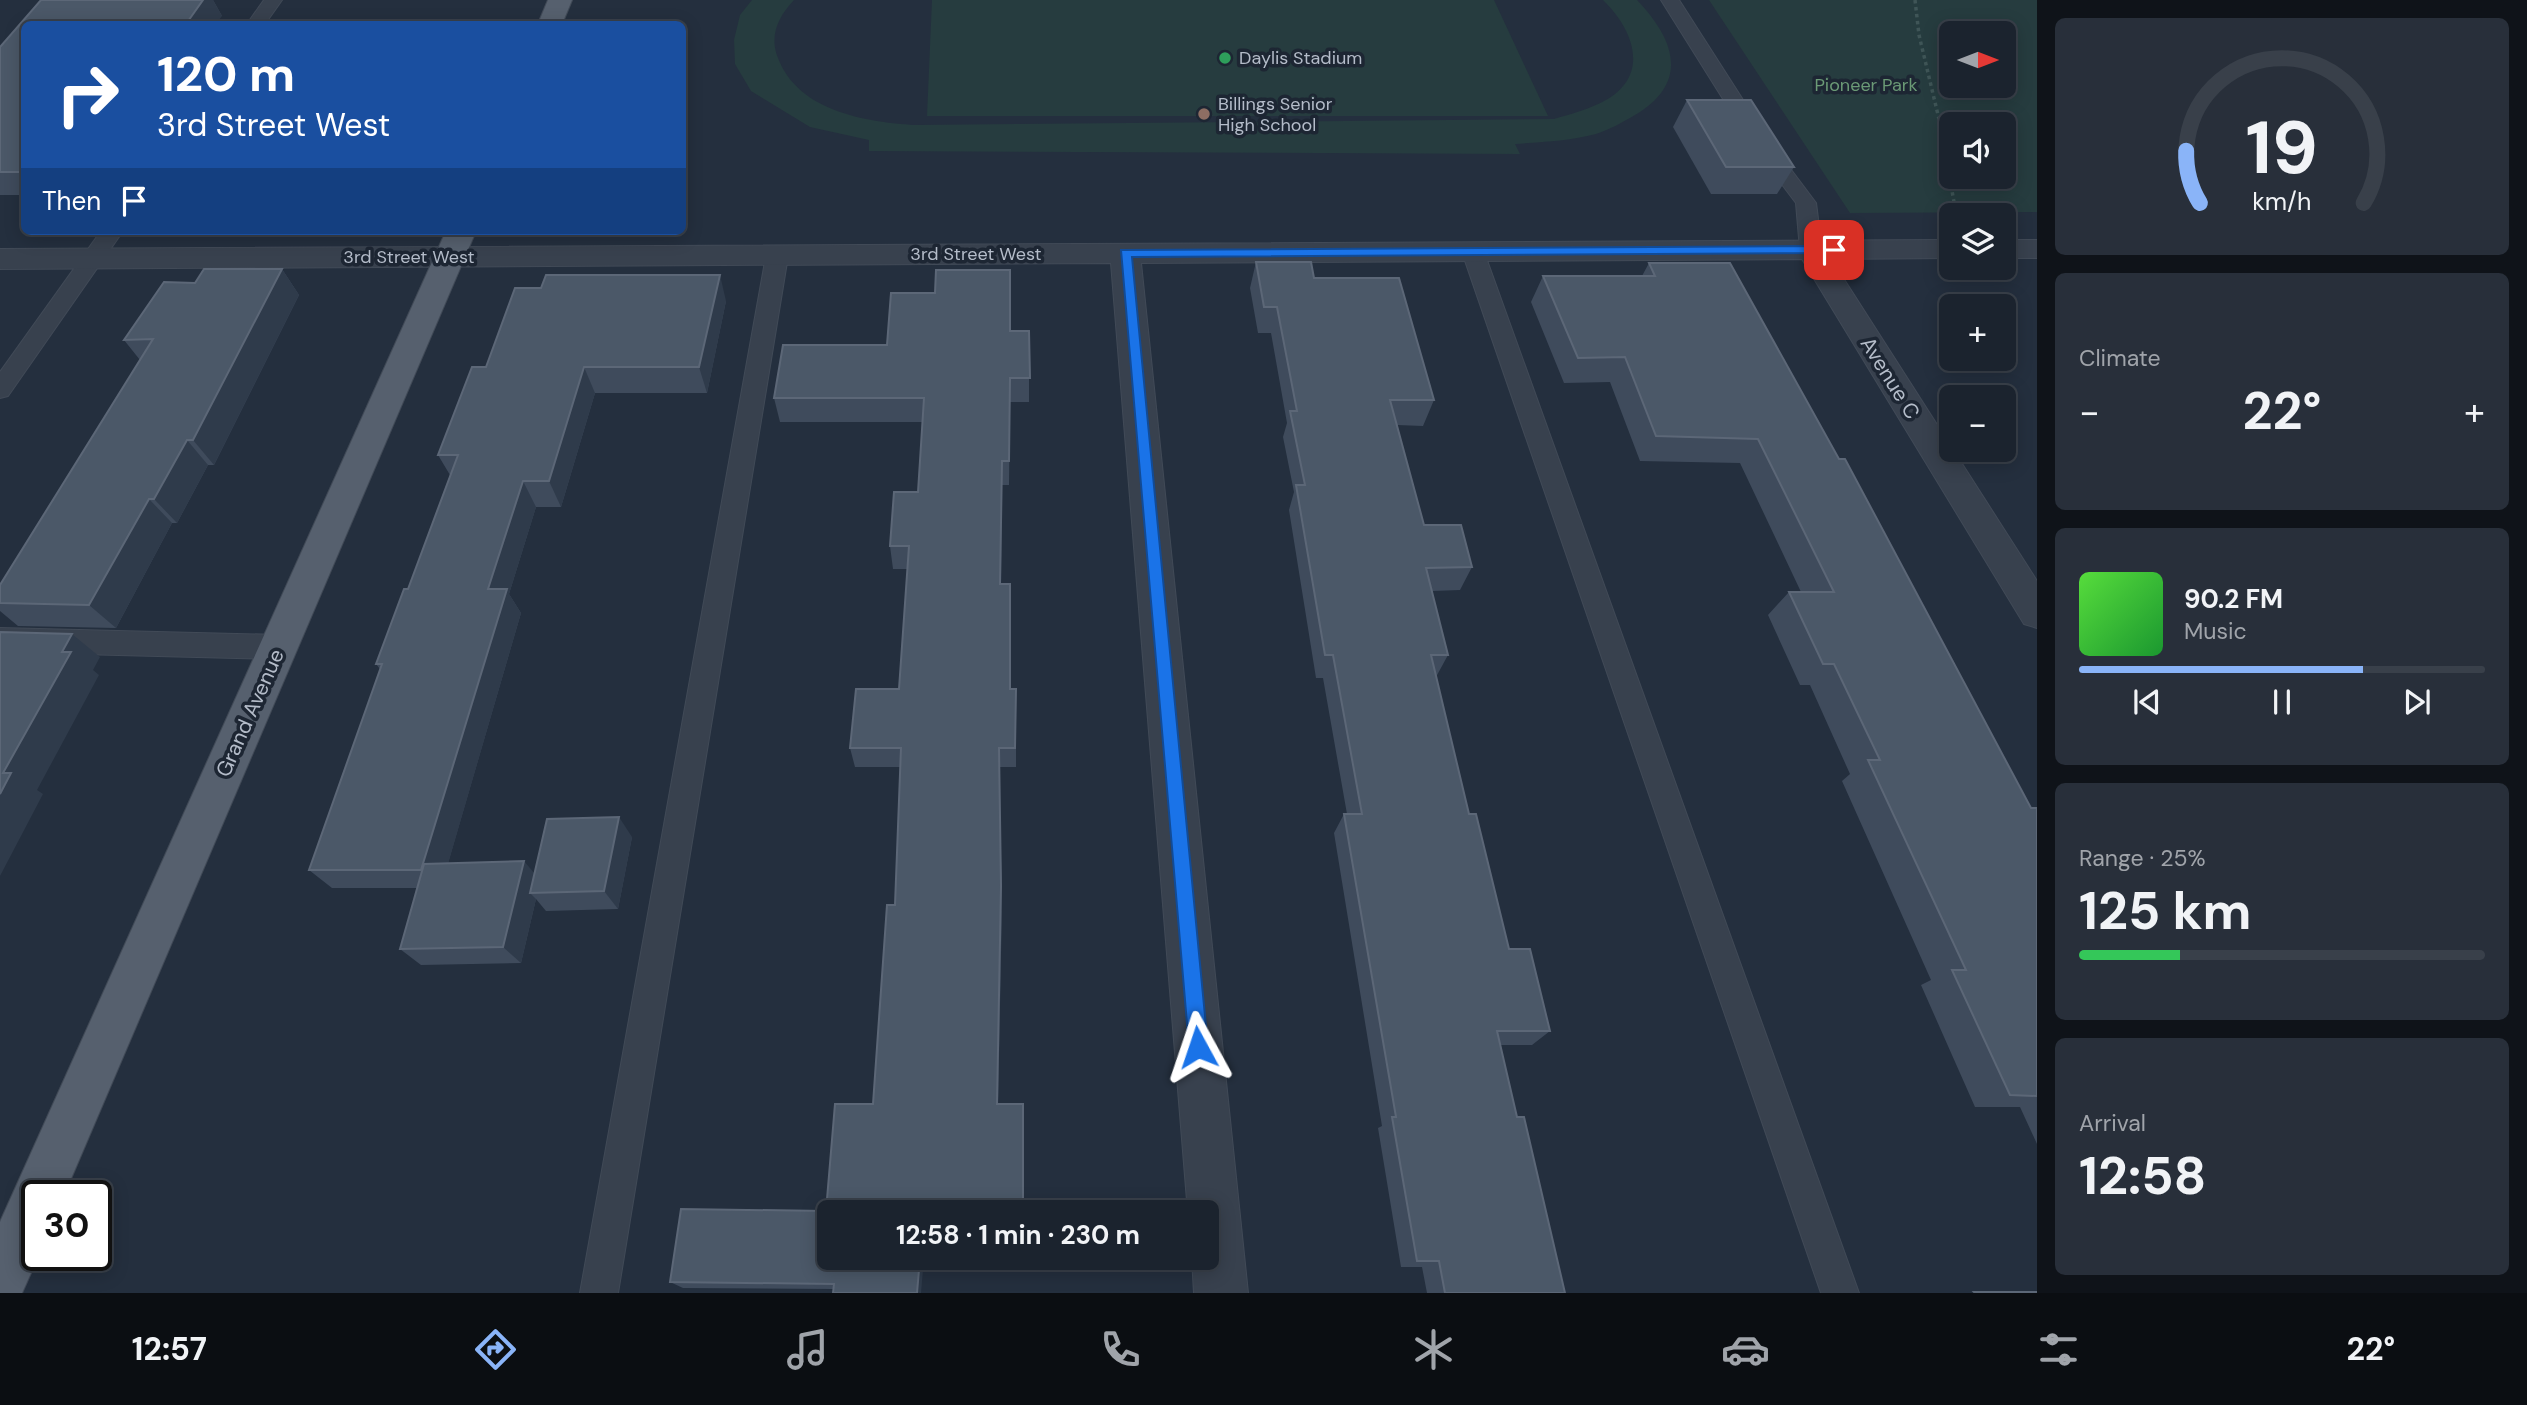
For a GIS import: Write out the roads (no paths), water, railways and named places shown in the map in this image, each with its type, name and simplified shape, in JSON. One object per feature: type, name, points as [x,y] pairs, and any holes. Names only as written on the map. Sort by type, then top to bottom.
[{"type":"main road","points":[[551,21],[560,0]]},
{"type":"main road","name":"Grand Avenue","points":[[44,1180],[455,244]]},
{"type":"main road","name":"Grand Avenue","points":[[0,1282],[21,1234]]},
{"type":"street","name":"3rd Street West","points":[[0,259],[93,259],[455,244],[777,256],[1939,249]]},
{"type":"street","points":[[2016,249],[2037,249]]},
{"type":"street","name":"Avenue C","points":[[1811,250],[2037,613]]},
{"type":"street","points":[[1125,253],[1221,1293]]},
{"type":"lane","points":[[258,21],[273,0]]},
{"type":"lane","points":[[1670,0],[1759,142],[1806,203],[1811,250]]},
{"type":"lane","points":[[0,390],[109,235]]},
{"type":"lane","points":[[1473,252],[1840,1293]]},
{"type":"lane","points":[[599,1293],[777,256]]},
{"type":"lane","points":[[0,640],[279,647]]},
{"type":"place","name":"Daylis Stadium","points":[[1225,58]]},
{"type":"place","name":"Billings Senior High School","points":[[1204,114]]},
{"type":"park label","name":"Pioneer Park","points":[[1866,85]]}]
